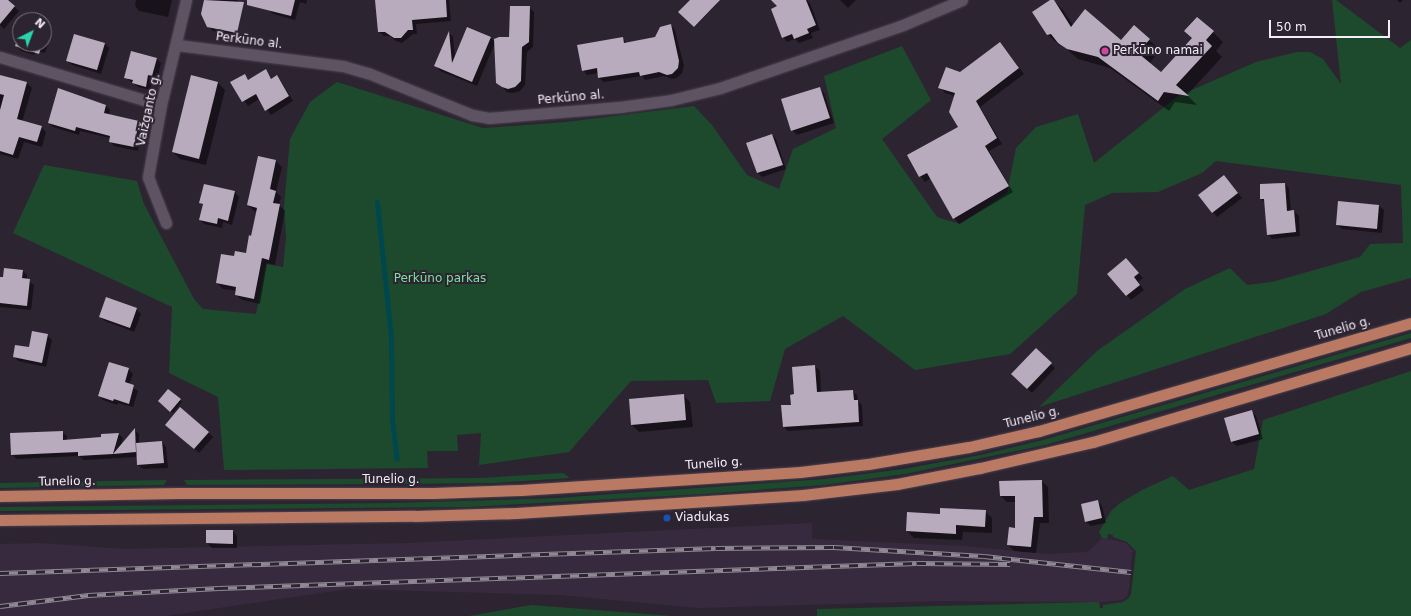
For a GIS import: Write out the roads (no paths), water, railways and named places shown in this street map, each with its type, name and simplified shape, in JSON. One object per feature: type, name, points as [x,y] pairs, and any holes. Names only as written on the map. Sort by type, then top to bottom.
[{"type":"main road","name":"Tunelio g.","points":[[0,496],[179,493],[433,493],[521,490],[800,472],[868,464],[969,447],[1039,430],[1411,323]]},
{"type":"main road","points":[[0,520],[415,516],[516,513],[802,495],[897,484],[980,468],[1093,442],[1411,348]]},
{"type":"street","name":"Vaižganto g.","points":[[166,223],[148,177],[161,105],[177,45],[186,0]]},
{"type":"street","name":"Perkūno al.","points":[[177,45],[343,66],[368,73],[472,115],[489,118],[620,107],[671,100],[720,88],[904,25],[962,0]]},
{"type":"street","points":[[0,57],[161,105]]},
{"type":"waterway","points":[[377,202],[391,337],[392,420],[397,459]]},
{"type":"railway","points":[[0,573],[716,548],[834,547],[984,556],[1131,572]]},
{"type":"railway","points":[[0,606],[88,595],[219,588],[917,563],[1010,564]]},
{"type":"place","name":"Perkūno namai","points":[[1105,51]]},
{"type":"place","name":"Viadukas","points":[[667,518]]},
{"type":"park label","name":"Perkūno parkas","points":[[440,279]]}]
